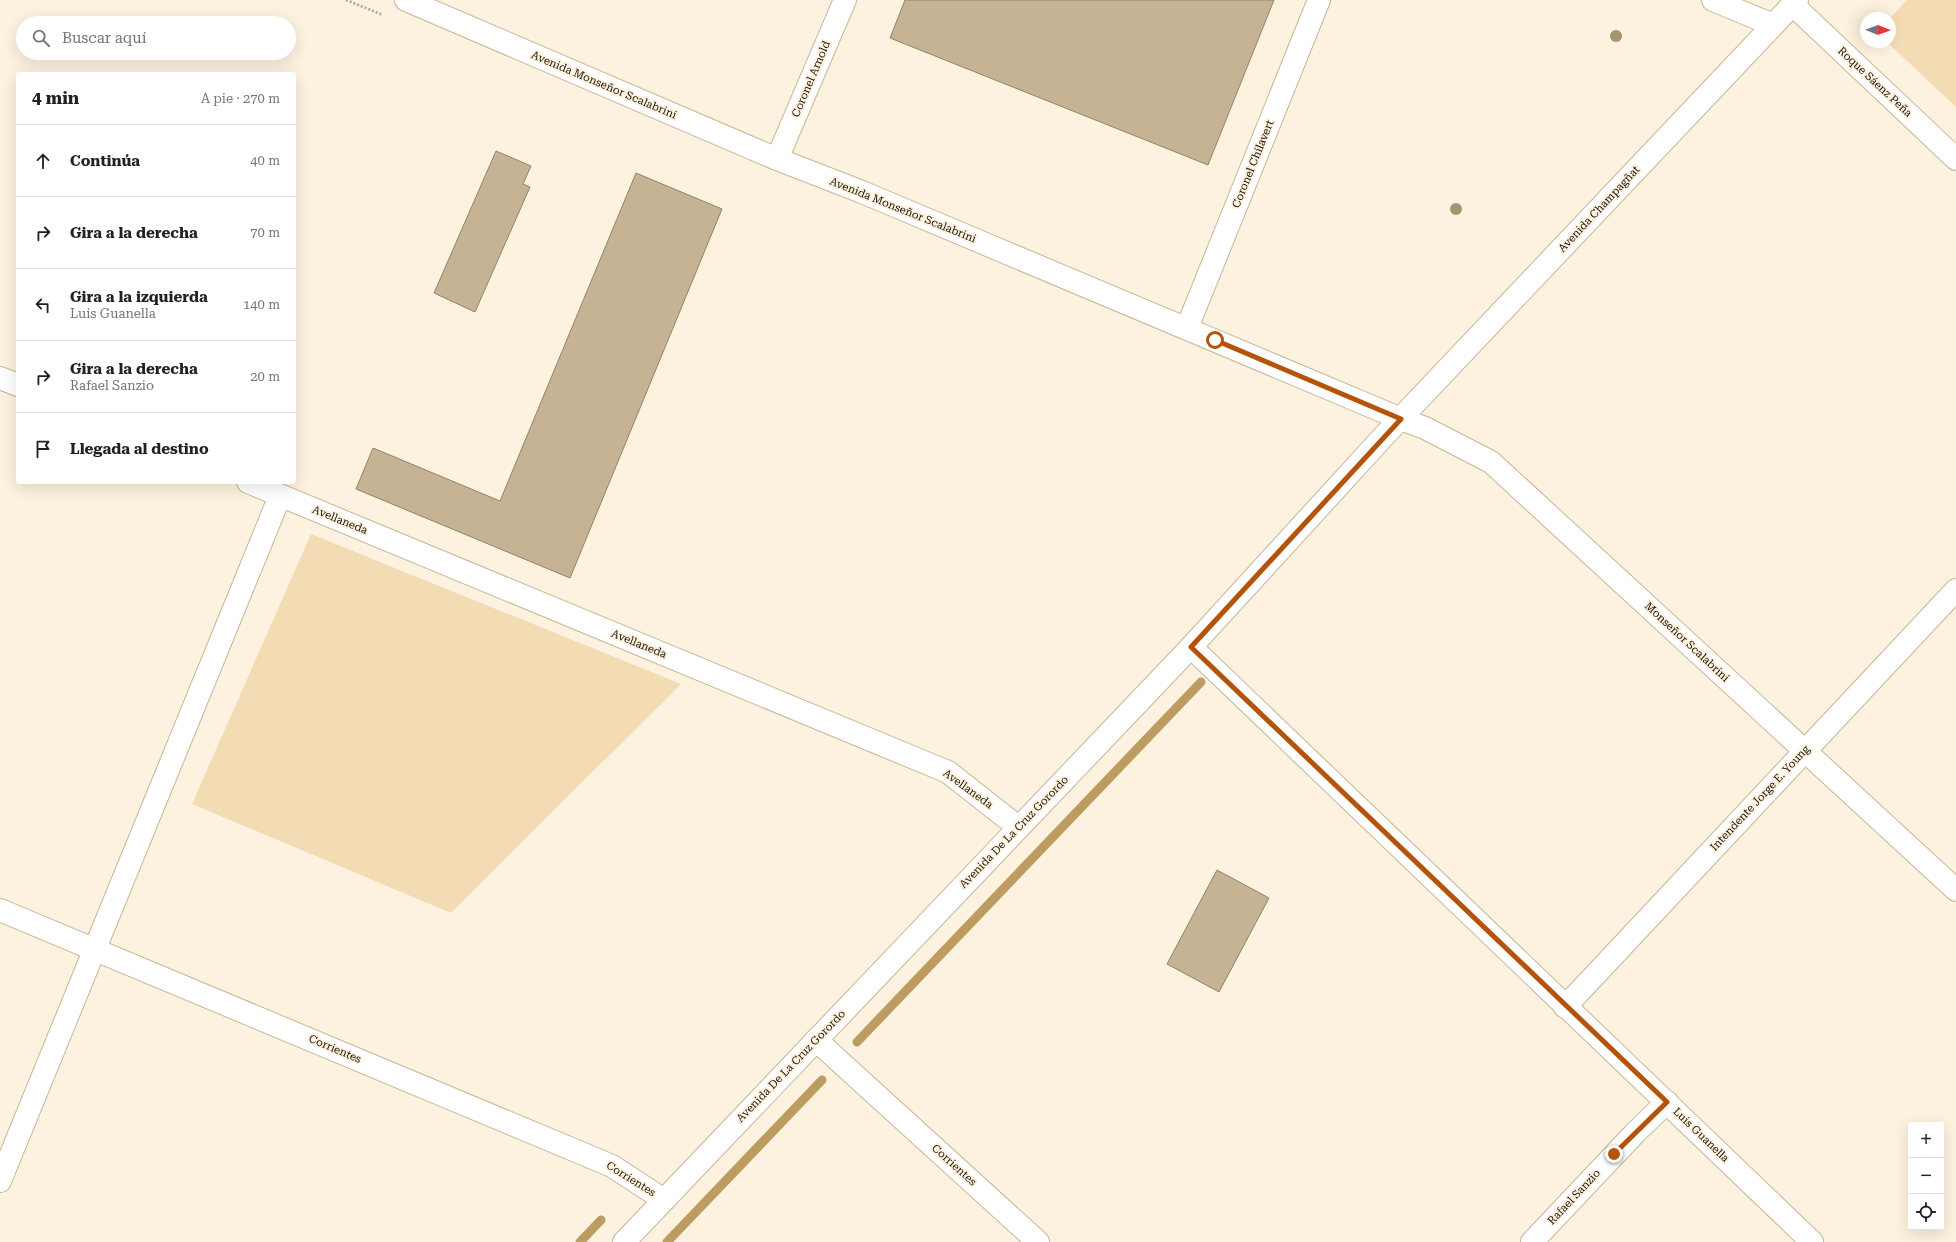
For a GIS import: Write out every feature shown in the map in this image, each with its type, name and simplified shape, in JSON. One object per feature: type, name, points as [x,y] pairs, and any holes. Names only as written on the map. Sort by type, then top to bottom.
[{"type":"street","name":"Avenida Monseñor Scalabrini","points":[[406,0],[777,159],[1187,328],[1401,419]]},
{"type":"street","name":"Coronel Arnold","points":[[777,159],[845,0]]},
{"type":"street","name":"Coronel Chilavert","points":[[1187,328],[1320,0]]},
{"type":"street","points":[[1713,0],[1773,25]]},
{"type":"street","name":"Avenida Champagñat","points":[[1401,419],[1795,2]]},
{"type":"street","name":"Roque Sáenz Peña","points":[[1795,2],[1956,159]]},
{"type":"street","points":[[0,378],[16,384]]},
{"type":"street","name":"Avenida De La Cruz Gorordo","points":[[624,1242],[1191,647],[1401,419]]},
{"type":"street","name":"Monseñor Scalabrini","points":[[1401,419],[1425,428],[1491,462],[1956,890]]},
{"type":"street","name":"Avellaneda","points":[[253,484],[948,772],[1018,827]]},
{"type":"street","points":[[0,1181],[280,496]]},
{"type":"street","name":"Intendente Jorge E. Young","points":[[1565,1007],[1804,750],[1956,590]]},
{"type":"street","name":"Luis Guanella","points":[[1191,647],[1812,1242]]},
{"type":"street","name":"Corrientes","points":[[0,910],[94,948],[612,1166],[664,1200]]},
{"type":"street","name":"Corrientes","points":[[816,1040],[1038,1242]]},
{"type":"street","name":"Rafael Sanzio","points":[[1532,1242],[1635,1133],[1667,1102]]},
{"type":"shaded area","points":[[1907,0],[1956,0],[1956,107],[1893,48],[1896,48],[1896,12]]},
{"type":"shaded area","points":[[311,534],[681,684],[451,913],[192,804]]},
{"type":"building","points":[[905,0],[1274,0],[1208,165],[890,38]]},
{"type":"building","points":[[496,151],[531,166],[523,184],[530,187],[475,312],[434,293]]},
{"type":"building","points":[[636,173],[722,209],[570,578],[356,489],[373,448],[500,501]]},
{"type":"building","points":[[1217,870],[1269,898],[1219,992],[1167,964]]},
{"type":"waterway","points":[[857,1042],[1201,682]]},
{"type":"waterway","points":[[667,1242],[822,1080]]},
{"type":"waterway","points":[[580,1242],[601,1220]]},
{"type":"route","points":[[1215,340],[1401,419],[1191,647],[1565,1007],[1667,1102],[1614,1154]]}]
